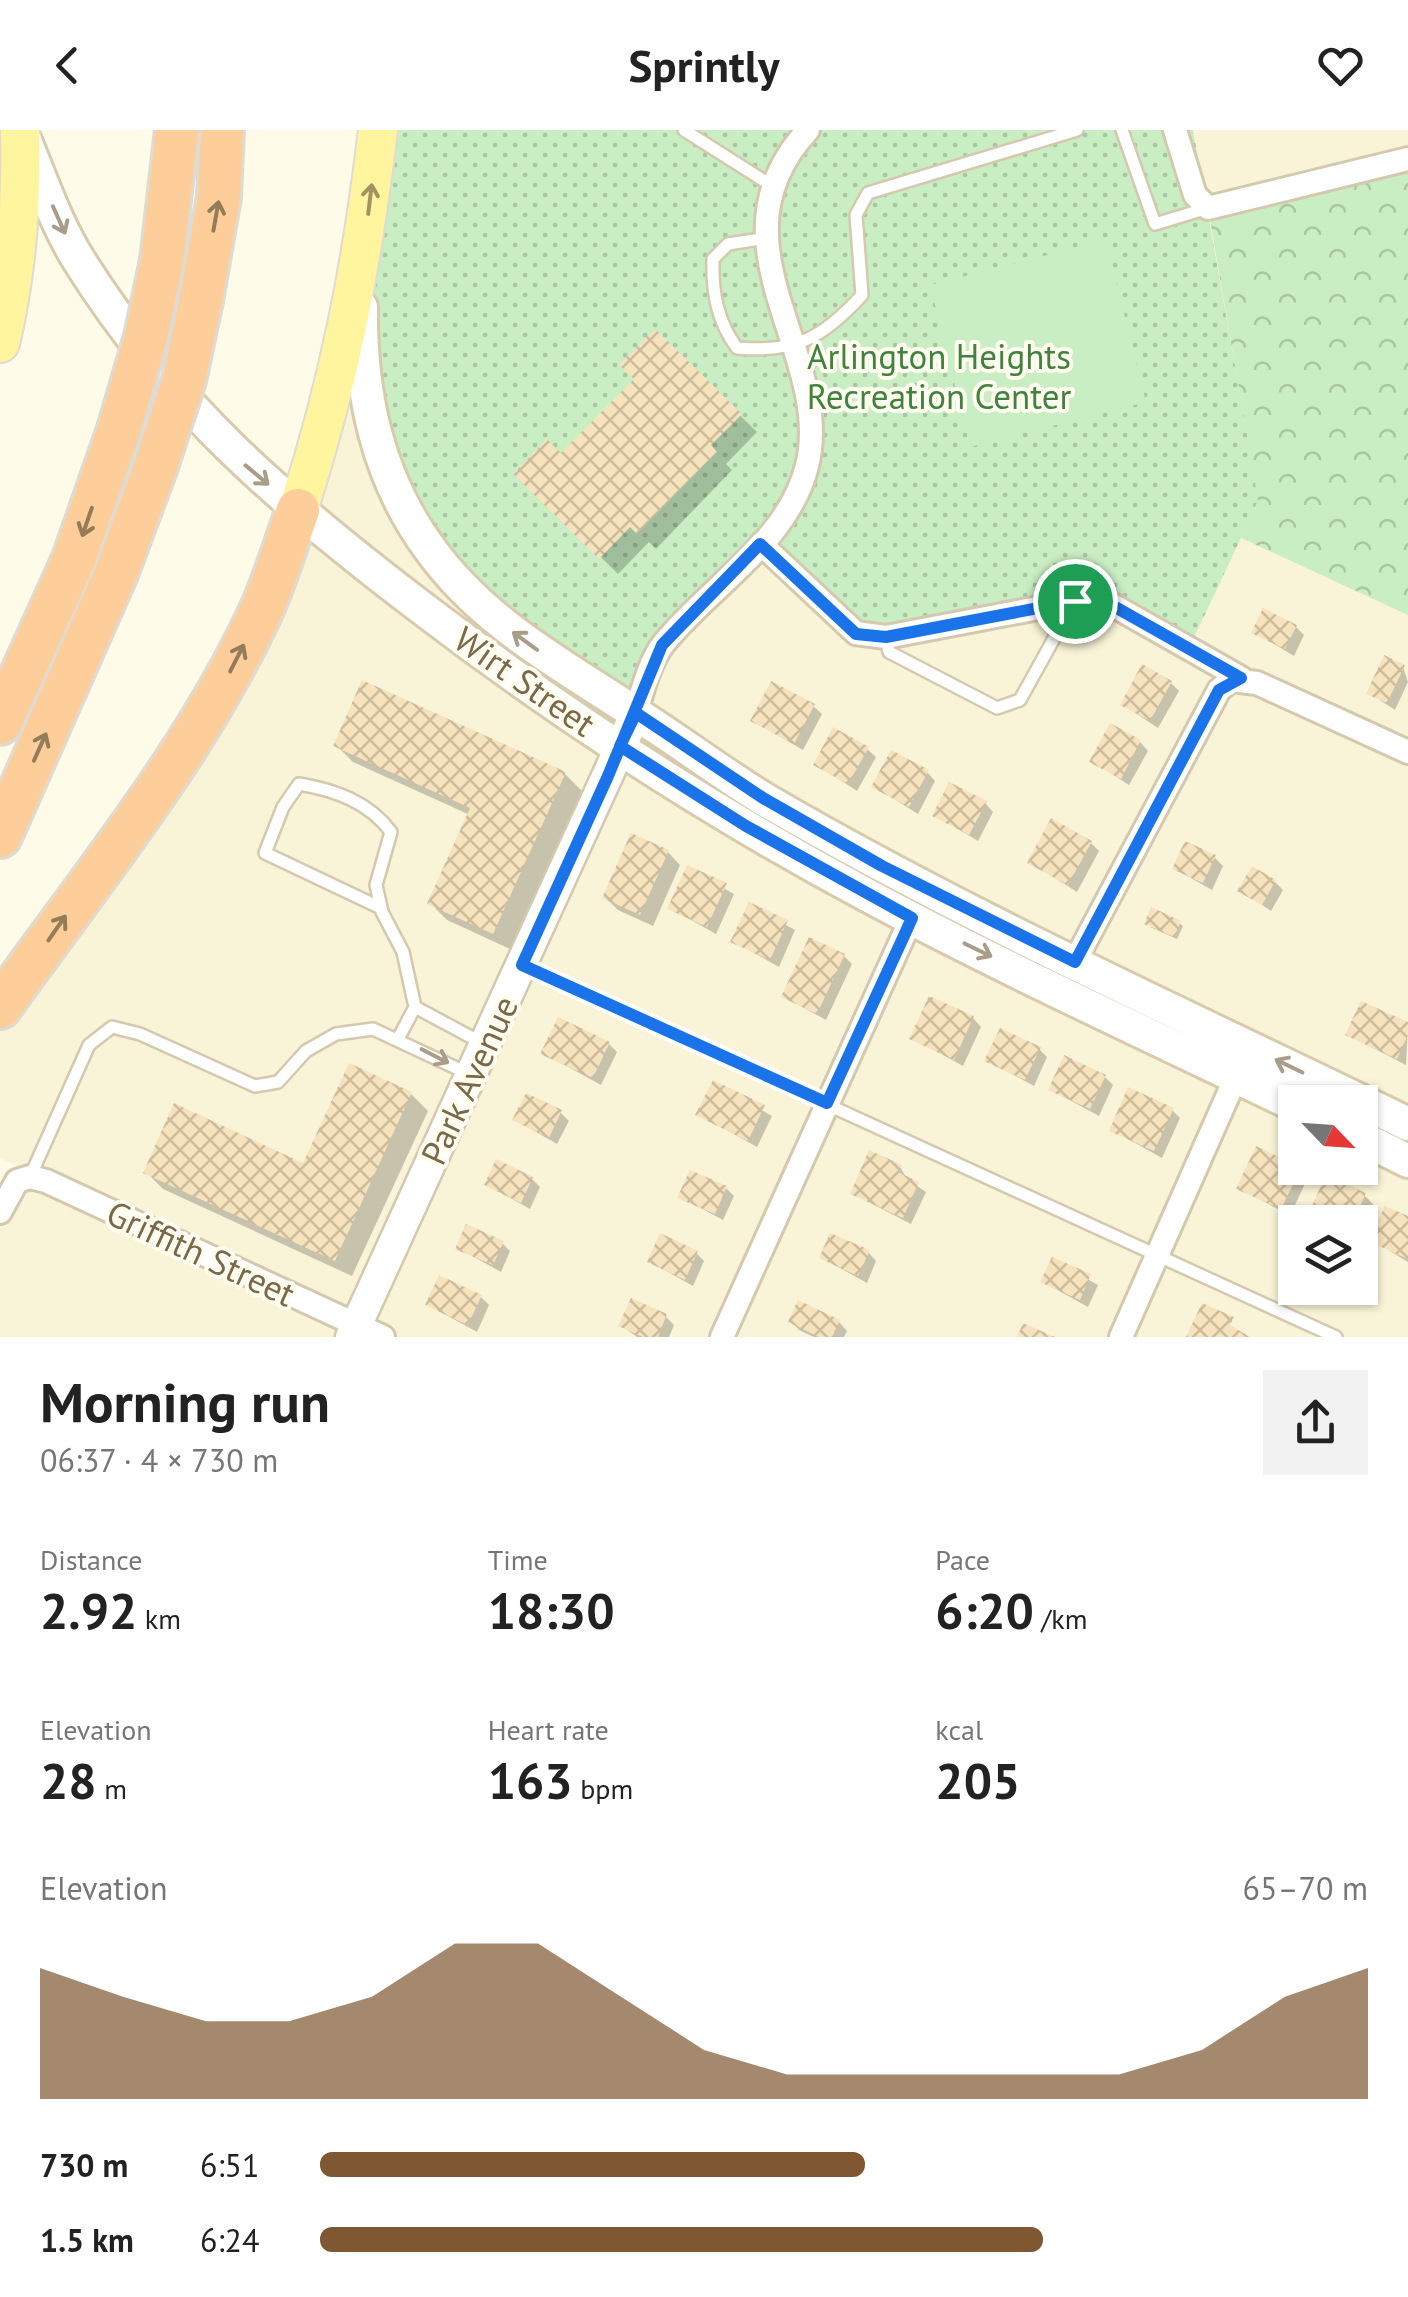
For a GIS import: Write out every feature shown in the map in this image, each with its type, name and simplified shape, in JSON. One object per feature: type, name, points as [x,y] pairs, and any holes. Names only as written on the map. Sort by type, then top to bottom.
[{"type":"highway","points":[[0,723],[74,560],[119,430],[146,337],[162,261],[177,130]]},
{"type":"highway","points":[[0,836],[118,572],[184,380],[219,198],[222,130]]},
{"type":"highway","points":[[0,1007],[210,708],[261,612],[298,510]]},
{"type":"main road","name":"Wirt Street","points":[[20,130],[73,250],[151,361],[221,442],[298,510],[488,658],[746,826],[912,918],[1278,1098]]},
{"type":"main road","points":[[0,344],[14,286],[21,198],[20,130]]},
{"type":"main road","name":"Wirt Street","points":[[378,130],[362,267],[363,381],[373,430],[398,498],[429,548],[484,611],[563,669],[763,798],[882,866],[1408,1124]]},
{"type":"main road","points":[[298,510],[332,400],[362,267]]},
{"type":"main road","points":[[1378,1144],[1406,1155]]},
{"type":"street","points":[[636,713],[662,645],[760,544],[794,501],[808,466],[810,420],[767,238],[774,187],[795,144],[808,130]]},
{"type":"street","points":[[1175,130],[1195,195],[1208,208],[1408,159]]},
{"type":"street","points":[[760,544],[856,634],[886,637],[1075,601],[1108,603],[1236,679],[1408,752]]},
{"type":"street","points":[[1075,962],[1219,690],[1236,679]]},
{"type":"street","name":"Park Avenue","points":[[363,1333],[471,1075],[636,713]]},
{"type":"street","points":[[722,1337],[912,918]]},
{"type":"street","points":[[1120,1337],[1236,1077]]},
{"type":"street","points":[[0,1212],[24,1179]]},
{"type":"street","name":"Griffith Street","points":[[24,1179],[363,1333]]},
{"type":"lane","points":[[684,130],[774,187]]},
{"type":"lane","points":[[767,238],[728,244],[714,259],[712,287],[724,330],[737,348],[770,350],[792,346],[830,330],[862,296],[856,215],[868,192],[1077,130]]},
{"type":"lane","points":[[1122,130],[1154,224],[1208,208]]},
{"type":"lane","points":[[886,637],[889,652],[997,708],[1020,700],[1075,601]]},
{"type":"lane","points":[[381,908],[265,854],[283,807],[299,784],[326,788],[376,812],[390,832],[376,885],[381,908],[403,952],[415,1007],[399,1038]]},
{"type":"lane","points":[[522,965],[1336,1337]]},
{"type":"lane","points":[[415,1007],[485,1045]]},
{"type":"lane","points":[[24,1179],[89,1045],[112,1027],[140,1034],[255,1086],[278,1082],[306,1051],[336,1034],[373,1029],[471,1075]]},
{"type":"shaded area","points":[[1193,130],[1408,130],[1408,1337],[0,1337],[0,1212],[21,1168],[0,1158],[0,1007],[190,741],[342,358],[662,645],[761,544],[1208,208]]},
{"type":"green space","name":"Arlington Heights Recreation Center","points":[[378,130],[1193,130],[1259,500],[1189,648],[1109,603],[856,633],[760,544],[662,645],[636,713],[563,669],[398,498],[362,267]]},
{"type":"green space","points":[[1408,159],[1408,615],[1241,538],[1258,500],[1208,208]]},
{"type":"green space","points":[[1106,240],[1146,402],[970,447],[930,285]]},
{"type":"green space","points":[[636,713],[763,798],[1331,1085],[1278,1085],[1278,1096],[620,746]]},
{"type":"green space","points":[[1378,1109],[1408,1124],[1408,1161],[1378,1146]]},
{"type":"building","points":[[655,329],[742,414],[711,445],[717,452],[637,534],[630,527],[599,559],[513,474],[547,439],[561,453],[634,379],[619,365]]},
{"type":"building","points":[[1263,608],[1297,625],[1285,649],[1251,633]]},
{"type":"building","points":[[1384,655],[1405,665],[1387,703],[1366,694]]},
{"type":"building","points":[[1142,664],[1172,681],[1150,721],[1120,705]]},
{"type":"building","points":[[362,680],[566,772],[493,934],[427,904],[470,808],[333,746]]},
{"type":"building","points":[[771,681],[815,704],[794,744],[750,721]]},
{"type":"building","points":[[1110,723],[1141,740],[1121,779],[1089,762]]},
{"type":"building","points":[[833,727],[869,747],[848,784],[813,765]]},
{"type":"building","points":[[891,750],[929,770],[909,807],[871,787]]},
{"type":"building","points":[[949,782],[987,801],[969,835],[932,816]]},
{"type":"building","points":[[1051,818],[1092,841],[1068,885],[1027,863]]},
{"type":"building","points":[[631,833],[669,850],[640,915],[602,898]]},
{"type":"building","points":[[1185,841],[1216,855],[1203,883],[1172,869]]},
{"type":"building","points":[[687,865],[727,883],[707,927],[667,909]]},
{"type":"building","points":[[1252,866],[1276,880],[1262,905],[1237,891]]},
{"type":"building","points":[[749,902],[788,920],[770,960],[730,942]]},
{"type":"building","points":[[1151,907],[1181,921],[1174,937],[1144,924]]},
{"type":"building","points":[[809,937],[845,954],[817,1014],[781,997]]},
{"type":"building","points":[[929,996],[974,1016],[954,1060],[909,1039]]},
{"type":"building","points":[[1361,1001],[1408,1022],[1408,1035],[1397,1059],[1345,1035]]},
{"type":"building","points":[[558,1017],[610,1042],[593,1078],[540,1054]]},
{"type":"building","points":[[1000,1028],[1041,1047],[1025,1080],[984,1061]]},
{"type":"building","points":[[1064,1055],[1106,1075],[1090,1109],[1048,1090]]},
{"type":"building","points":[[349,1063],[412,1092],[335,1261],[143,1173],[174,1103],[303,1163]]},
{"type":"building","points":[[713,1080],[765,1105],[748,1141],[695,1115]]},
{"type":"building","points":[[1128,1087],[1174,1108],[1154,1151],[1109,1131]]},
{"type":"building","points":[[526,1093],[562,1110],[549,1138],[512,1120]]},
{"type":"building","points":[[1256,1146],[1278,1157],[1278,1185],[1293,1185],[1278,1208],[1236,1189]]},
{"type":"building","points":[[869,1150],[902,1165],[898,1172],[919,1182],[903,1218],[850,1194]]},
{"type":"building","points":[[496,1159],[533,1177],[521,1203],[484,1185]]},
{"type":"building","points":[[690,1170],[727,1186],[715,1214],[677,1198]]},
{"type":"building","points":[[1321,1185],[1348,1185],[1366,1193],[1361,1205],[1312,1205]]},
{"type":"building","points":[[1385,1206],[1408,1216],[1408,1259],[1378,1246],[1378,1220]]},
{"type":"building","points":[[466,1224],[504,1241],[493,1265],[455,1249]]},
{"type":"building","points":[[660,1233],[698,1251],[685,1280],[647,1262]]},
{"type":"building","points":[[830,1233],[870,1250],[858,1276],[819,1258]]},
{"type":"building","points":[[1052,1257],[1091,1274],[1080,1300],[1040,1282]]},
{"type":"building","points":[[439,1275],[482,1295],[468,1325],[425,1305]]},
{"type":"building","points":[[631,1298],[667,1314],[658,1337],[643,1337],[618,1326]]},
{"type":"building","points":[[798,1300],[840,1320],[832,1337],[819,1337],[788,1322]]},
{"type":"building","points":[[1202,1303],[1234,1317],[1230,1325],[1250,1337],[1186,1337]]},
{"type":"building","points":[[1023,1323],[1055,1337],[1017,1337]]},
{"type":"route","points":[[1075,601],[886,637],[856,634],[760,544],[662,645],[636,713],[620,746],[522,965],[827,1103],[903,938],[912,918],[746,826],[620,746],[636,713],[763,798],[882,866],[1075,962],[1219,690],[1231,680],[1241,678],[1108,603],[1075,601]]}]
